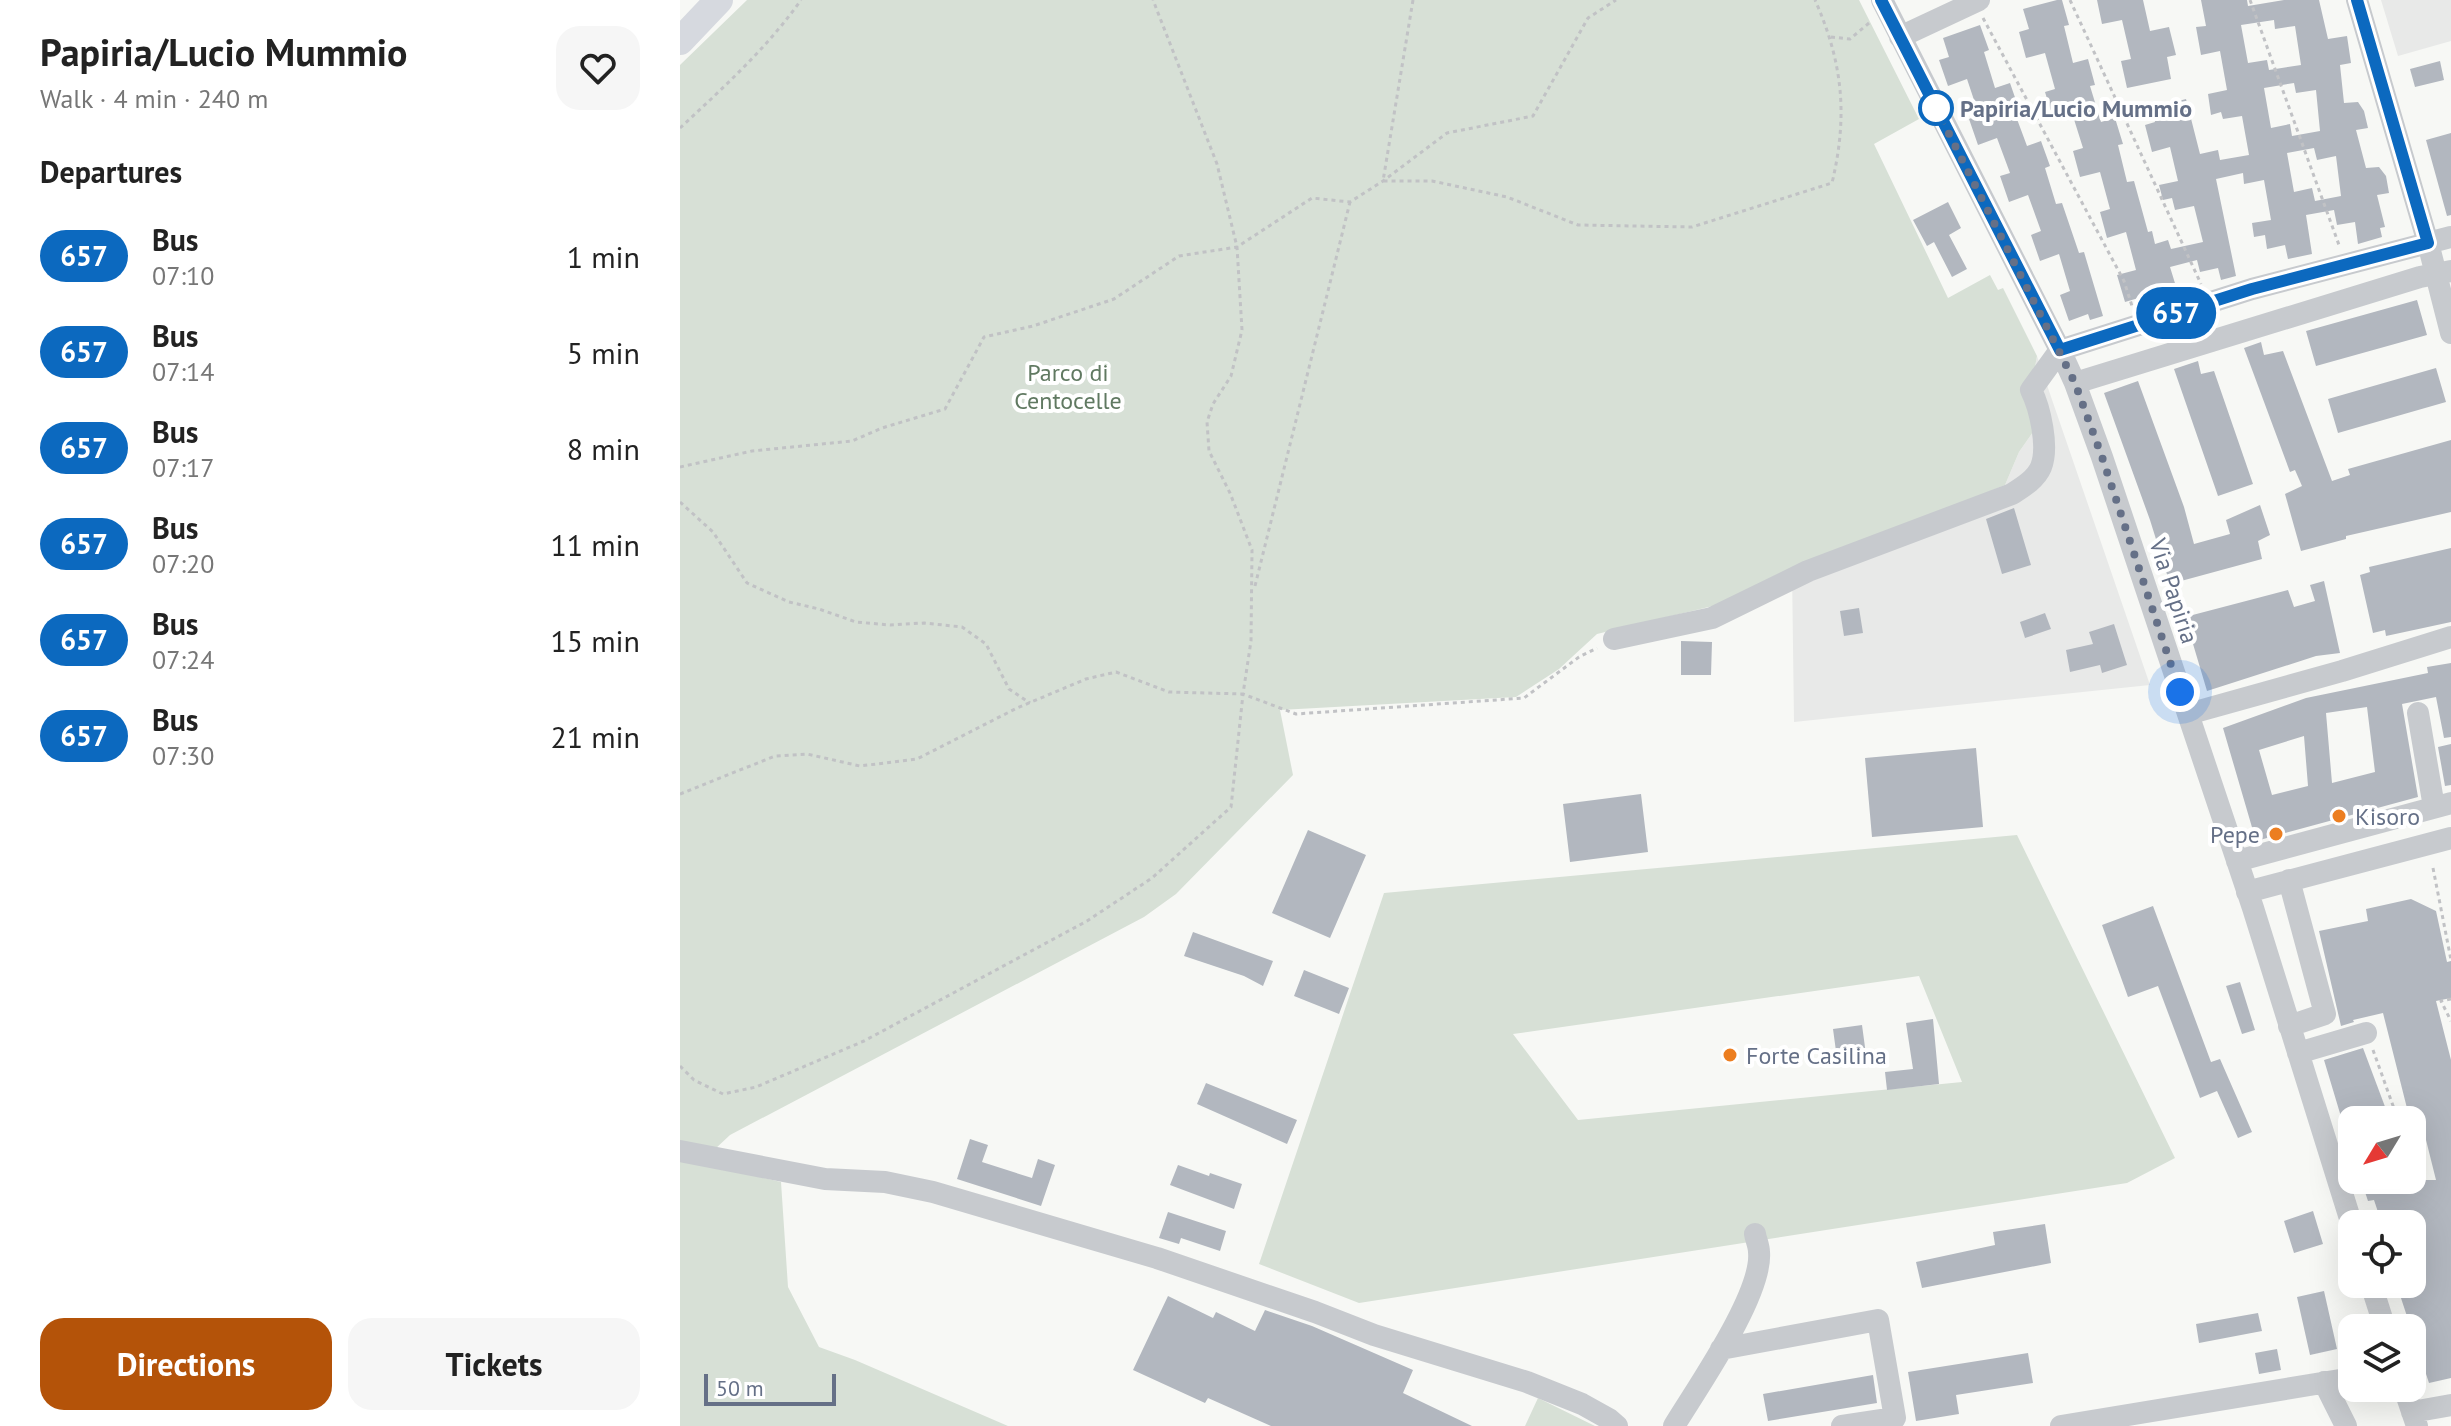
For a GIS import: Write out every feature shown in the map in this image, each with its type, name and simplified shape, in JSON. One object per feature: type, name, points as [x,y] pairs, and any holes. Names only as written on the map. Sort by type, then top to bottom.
[{"type":"main road","points":[[680,41],[716,3]]},
{"type":"street","name":"Via Papiria","points":[[1882,0],[2075,383],[2237,861],[2347,1210]]},
{"type":"street","points":[[2357,0],[2428,243],[2444,272],[2451,333]]},
{"type":"street","points":[[1900,37],[1977,1]]},
{"type":"street","points":[[680,23],[716,3]]},
{"type":"street","points":[[1614,639],[1712,618],[1808,571],[2012,494],[2023,487],[2040,469],[2044,456],[2039,407],[2031,390],[2060,350],[2208,303],[2451,237]]},
{"type":"street","points":[[2075,383],[2444,272]]},
{"type":"street","points":[[2188,714],[2451,637]]},
{"type":"street","points":[[2237,861],[2442,805],[2418,713]]},
{"type":"street","points":[[2247,892],[2451,838]]},
{"type":"street","points":[[2283,847],[2276,856],[2278,866],[2291,880],[2325,1014],[2289,1026]]},
{"type":"street","points":[[2298,1053],[2366,1033]]},
{"type":"street","points":[[680,1151],[825,1179],[885,1182],[948,1196],[1157,1258],[1374,1335],[1527,1382],[1582,1404],[1617,1426]]},
{"type":"street","points":[[1674,1426],[1733,1330],[1756,1276],[1759,1253],[1755,1234]]},
{"type":"street","points":[[1721,1349],[1878,1320],[1895,1418],[1842,1426]]},
{"type":"street","points":[[2061,1426],[2338,1380]]},
{"type":"street","points":[[2324,1382],[2346,1426]]},
{"type":"street","points":[[2414,1419],[2451,1405]]},
{"type":"path","points":[[680,128],[786,22],[801,0]]},
{"type":"path","points":[[680,1066],[694,1080],[723,1094],[756,1087],[864,1041],[1087,921],[1152,878],[1231,807],[1251,641],[1252,550],[1230,493],[1209,451],[1207,422],[1213,404],[1231,376],[1242,330],[1237,247],[1217,164],[1153,0]]},
{"type":"path","points":[[1383,181],[1413,0]]},
{"type":"path","points":[[680,467],[752,451],[852,441],[882,428],[945,409],[984,337],[1033,326],[1114,299],[1179,256],[1237,247],[1312,198],[1350,202],[1447,133],[1533,116],[1588,18],[1616,0]]},
{"type":"path","points":[[1383,181],[1432,181],[1507,197],[1578,225],[1692,227],[1832,183],[1840,150],[1842,98],[1831,37],[1815,0]]},
{"type":"path","points":[[2070,0],[2194,265],[2208,303]]},
{"type":"path","points":[[2250,0],[2345,264]]},
{"type":"path","points":[[1977,1],[2124,281],[2139,325]]},
{"type":"path","points":[[1831,37],[1850,39],[1869,23]]},
{"type":"path","points":[[1253,593],[1350,202]]},
{"type":"path","points":[[680,502],[713,532],[747,583],[789,602],[856,622],[962,627],[986,644],[1009,689],[1030,703]]},
{"type":"path","points":[[680,794],[775,756],[807,754],[860,766],[917,759],[1030,703],[1086,679],[1116,672],[1169,692],[1243,694],[1296,714],[1524,698],[1579,657],[1614,639]]},
{"type":"path","points":[[2433,868],[2451,960]]},
{"type":"path","points":[[2451,999],[2441,1001],[2451,1021]]},
{"type":"path","points":[[2366,1033],[2393,1106]]},
{"type":"shaded area","points":[[2381,0],[2451,0],[2451,41],[2398,56]]},
{"type":"shaded area","points":[[2037,356],[2150,685],[1794,722],[1792,570],[2005,485],[2019,452],[2033,432],[2031,390]]},
{"type":"green space","name":"Parco di Centocelle","points":[[747,0],[1859,0],[1919,119],[1874,144],[1948,298],[1990,275],[1998,290],[2003,288],[2037,356],[2031,390],[2033,432],[2019,452],[2005,485],[1721,604],[1597,634],[1559,669],[1516,697],[1280,710],[1293,775],[1176,894],[1144,917],[730,1135],[714,1150],[680,1143],[680,65]]},
{"type":"green space","points":[[2017,835],[2175,1158],[2127,1183],[1359,1303],[1259,1264],[1384,893]],"holes":[[[1919,976],[1962,1082],[1578,1120],[1513,1034]]]},
{"type":"green space","points":[[680,1158],[781,1182],[788,1287],[819,1347],[1008,1426],[680,1426]]},
{"type":"green space","points":[[1538,1398],[1595,1426],[1525,1426]]},
{"type":"building","points":[[2062,0],[2069,25],[2064,26],[2073,63],[2088,59],[2095,85],[2090,86],[2101,122],[2115,118],[2123,144],[2118,145],[2127,182],[2134,181],[2148,232],[2152,231],[2155,244],[2168,240],[2171,249],[2203,242],[2194,206],[2175,210],[2172,198],[2163,200],[2159,185],[2178,181],[2170,147],[2152,152],[2145,125],[2155,122],[2152,108],[2186,99],[2200,154],[2218,150],[2220,160],[2249,155],[2242,116],[2223,119],[2221,112],[2211,115],[2208,94],[2227,90],[2220,51],[2201,55],[2196,27],[2206,26],[2201,0],[2247,0],[2248,6],[2284,0],[2319,0],[2328,39],[2347,36],[2351,63],[2340,65],[2344,103],[2358,102],[2364,111],[2368,128],[2356,130],[2366,168],[2379,167],[2386,176],[2389,193],[2377,195],[2385,227],[2380,228],[2382,237],[2358,244],[2355,222],[2337,225],[2334,210],[2306,215],[2312,254],[2288,259],[2285,245],[2267,249],[2265,235],[2254,237],[2252,223],[2271,220],[2264,180],[2244,184],[2243,173],[2216,179],[2236,276],[2221,280],[2218,268],[2200,272],[2197,260],[2170,267],[2178,293],[2154,300],[2152,294],[2125,302],[2117,275],[2136,270],[2126,232],[2107,238],[2100,212],[2110,209],[2100,172],[2080,177],[2073,151],[2083,148],[2072,113],[2053,118],[2045,92],[2055,89],[2045,53],[2026,58],[2019,32],[2029,29],[2023,9]],"holes":[[[2274,20],[2275,29],[2295,26],[2301,65],[2269,70],[2267,60],[2248,63],[2241,25]],[[2294,83],[2296,93],[2316,90],[2320,131],[2292,136],[2290,124],[2271,128],[2264,88]],[[2314,148],[2317,160],[2336,156],[2341,196],[2315,201],[2312,188],[2294,192],[2287,153]]]},
{"type":"building","points":[[2097,0],[2143,0],[2150,31],[2169,27],[2176,55],[2167,57],[2171,79],[2127,88],[2121,61],[2131,59],[2122,20],[2102,24]]},
{"type":"building","points":[[1980,25],[1989,50],[1984,52],[1995,88],[2010,83],[2019,109],[2014,111],[2027,146],[2041,141],[2050,166],[2045,168],[2056,204],[2062,203],[2079,253],[2084,252],[2103,316],[2090,320],[2088,314],[2069,321],[2060,295],[2070,291],[2059,254],[2040,261],[2031,235],[2041,231],[2028,195],[2009,202],[2000,176],[2010,173],[1997,138],[1978,145],[1969,119],[1979,115],[1967,79],[1948,86],[1939,60],[1949,57],[1943,38]]},
{"type":"building","points":[[2440,61],[2444,80],[2415,87],[2410,69]]},
{"type":"building","points":[[2451,133],[2451,215],[2447,216],[2426,140]]},
{"type":"building","points":[[1948,202],[1961,228],[1949,235],[1967,269],[1952,277],[1934,242],[1927,246],[1913,220]]},
{"type":"building","points":[[2417,300],[2427,335],[2316,366],[2306,331]]},
{"type":"building","points":[[2261,342],[2264,355],[2283,351],[2332,481],[2350,475],[2348,469],[2451,440],[2451,512],[2346,536],[2346,539],[2301,551],[2285,494],[2302,486],[2295,470],[2290,472],[2244,348]]},
{"type":"building","points":[[2198,361],[2201,374],[2214,371],[2253,484],[2218,496],[2174,369]]},
{"type":"building","points":[[2436,368],[2446,402],[2338,433],[2328,399]]},
{"type":"building","points":[[2138,381],[2184,507],[2194,544],[2230,534],[2226,520],[2260,505],[2270,535],[2258,541],[2262,559],[2170,584],[2104,393]]},
{"type":"building","points":[[2014,508],[2031,565],[2002,574],[1986,519]]},
{"type":"building","points":[[2451,548],[2451,622],[2386,636],[2385,630],[2373,633],[2360,575],[2370,572],[2369,567]]},
{"type":"building","points":[[2324,581],[2340,653],[2316,656],[2207,691],[2185,617],[2288,590],[2294,607],[2315,601],[2310,585]]},
{"type":"building","points":[[1859,608],[1863,633],[1844,636],[1840,611]]},
{"type":"building","points":[[2045,613],[2051,629],[2025,638],[2020,622]]},
{"type":"building","points":[[2114,624],[2127,665],[2102,673],[2100,665],[2070,672],[2066,650],[2093,644],[2089,632]]},
{"type":"building","points":[[1681,641],[1712,642],[1711,675],[1681,675]]},
{"type":"building","points":[[2451,663],[2451,737],[2444,738],[2436,697],[2402,704],[2418,797],[2256,841],[2223,728],[2306,698],[2428,673],[2427,667]],"holes":[[[2367,707],[2375,772],[2332,783],[2326,713]],[[2304,736],[2308,786],[2272,795],[2259,750]]]},
{"type":"building","points":[[2451,744],[2451,785],[2445,786],[2438,747]]},
{"type":"building","points":[[1976,748],[1983,827],[1872,837],[1865,758]]},
{"type":"building","points":[[1641,794],[1648,852],[1570,862],[1563,804]]},
{"type":"building","points":[[1308,830],[1366,855],[1330,938],[1272,913]]},
{"type":"building","points":[[2411,899],[2436,911],[2447,962],[2451,961],[2451,998],[2436,1001],[2451,1060],[2451,1378],[2429,1383],[2426,1374],[2426,1314],[2406,1314],[2401,1298],[2426,1298],[2426,1210],[2377,1210],[2374,1200],[2368,1201],[2366,1194],[2426,1194],[2426,1180],[2436,1180],[2426,1140],[2426,1106],[2406,1106],[2383,1013],[2341,1026],[2319,931],[2368,921],[2366,909]]},
{"type":"building","points":[[2153,906],[2211,1062],[2220,1059],[2252,1132],[2238,1138],[2217,1091],[2200,1098],[2158,986],[2128,997],[2102,925]]},
{"type":"building","points":[[1193,932],[1273,961],[1263,986],[1244,976],[1184,956]]},
{"type":"building","points":[[1304,970],[1349,988],[1339,1014],[1294,996]]},
{"type":"building","points":[[2240,982],[2255,1030],[2242,1034],[2226,986]]},
{"type":"building","points":[[1933,1019],[1939,1084],[1887,1090],[1885,1072],[1913,1069],[1906,1023]]},
{"type":"building","points":[[1862,1025],[1867,1062],[1838,1066],[1833,1029]]},
{"type":"building","points":[[2363,1048],[2385,1106],[2338,1107],[2324,1060]]},
{"type":"building","points":[[1206,1083],[1297,1120],[1287,1144],[1197,1104]]},
{"type":"building","points":[[970,1139],[988,1145],[982,1162],[1032,1178],[1038,1159],[1055,1165],[1041,1206],[957,1179]]},
{"type":"building","points":[[1178,1165],[1242,1184],[1234,1209],[1170,1185]]},
{"type":"building","points":[[2313,1211],[2323,1244],[2294,1253],[2284,1221]]},
{"type":"building","points":[[1168,1212],[1226,1231],[1220,1251],[1181,1238],[1179,1244],[1159,1238]]},
{"type":"building","points":[[2045,1224],[2051,1263],[1922,1288],[1916,1262],[1995,1245],[1993,1232]]},
{"type":"building","points":[[2324,1291],[2337,1349],[2310,1355],[2297,1297]]},
{"type":"building","points":[[1168,1296],[1213,1318],[1216,1312],[1255,1331],[1265,1310],[1312,1326],[1413,1370],[1403,1393],[1472,1426],[1271,1426],[1208,1398],[1205,1403],[1133,1370]]},
{"type":"building","points":[[2258,1313],[2262,1331],[2199,1343],[2196,1324]]},
{"type":"building","points":[[2277,1349],[2281,1370],[2259,1374],[2255,1353]]},
{"type":"building","points":[[2028,1353],[2033,1383],[1956,1395],[1959,1414],[1916,1421],[1908,1372]]},
{"type":"building","points":[[1873,1375],[1877,1403],[1768,1421],[1763,1394]]},
{"type":"bus line","name":"657","points":[[1881,0],[2060,350],[2252,289],[2428,243],[2357,0]]},
{"type":"place","name":"Papiria/Lucio Mummio","points":[[1936,108]]},
{"type":"place","name":"Kisoro","points":[[2339,816]]},
{"type":"place","name":"Pepe","points":[[2276,834]]},
{"type":"place","name":"Forte Casilina","points":[[1730,1055]]},
{"type":"route","points":[[1936,108],[2075,383],[2180,692]]}]
